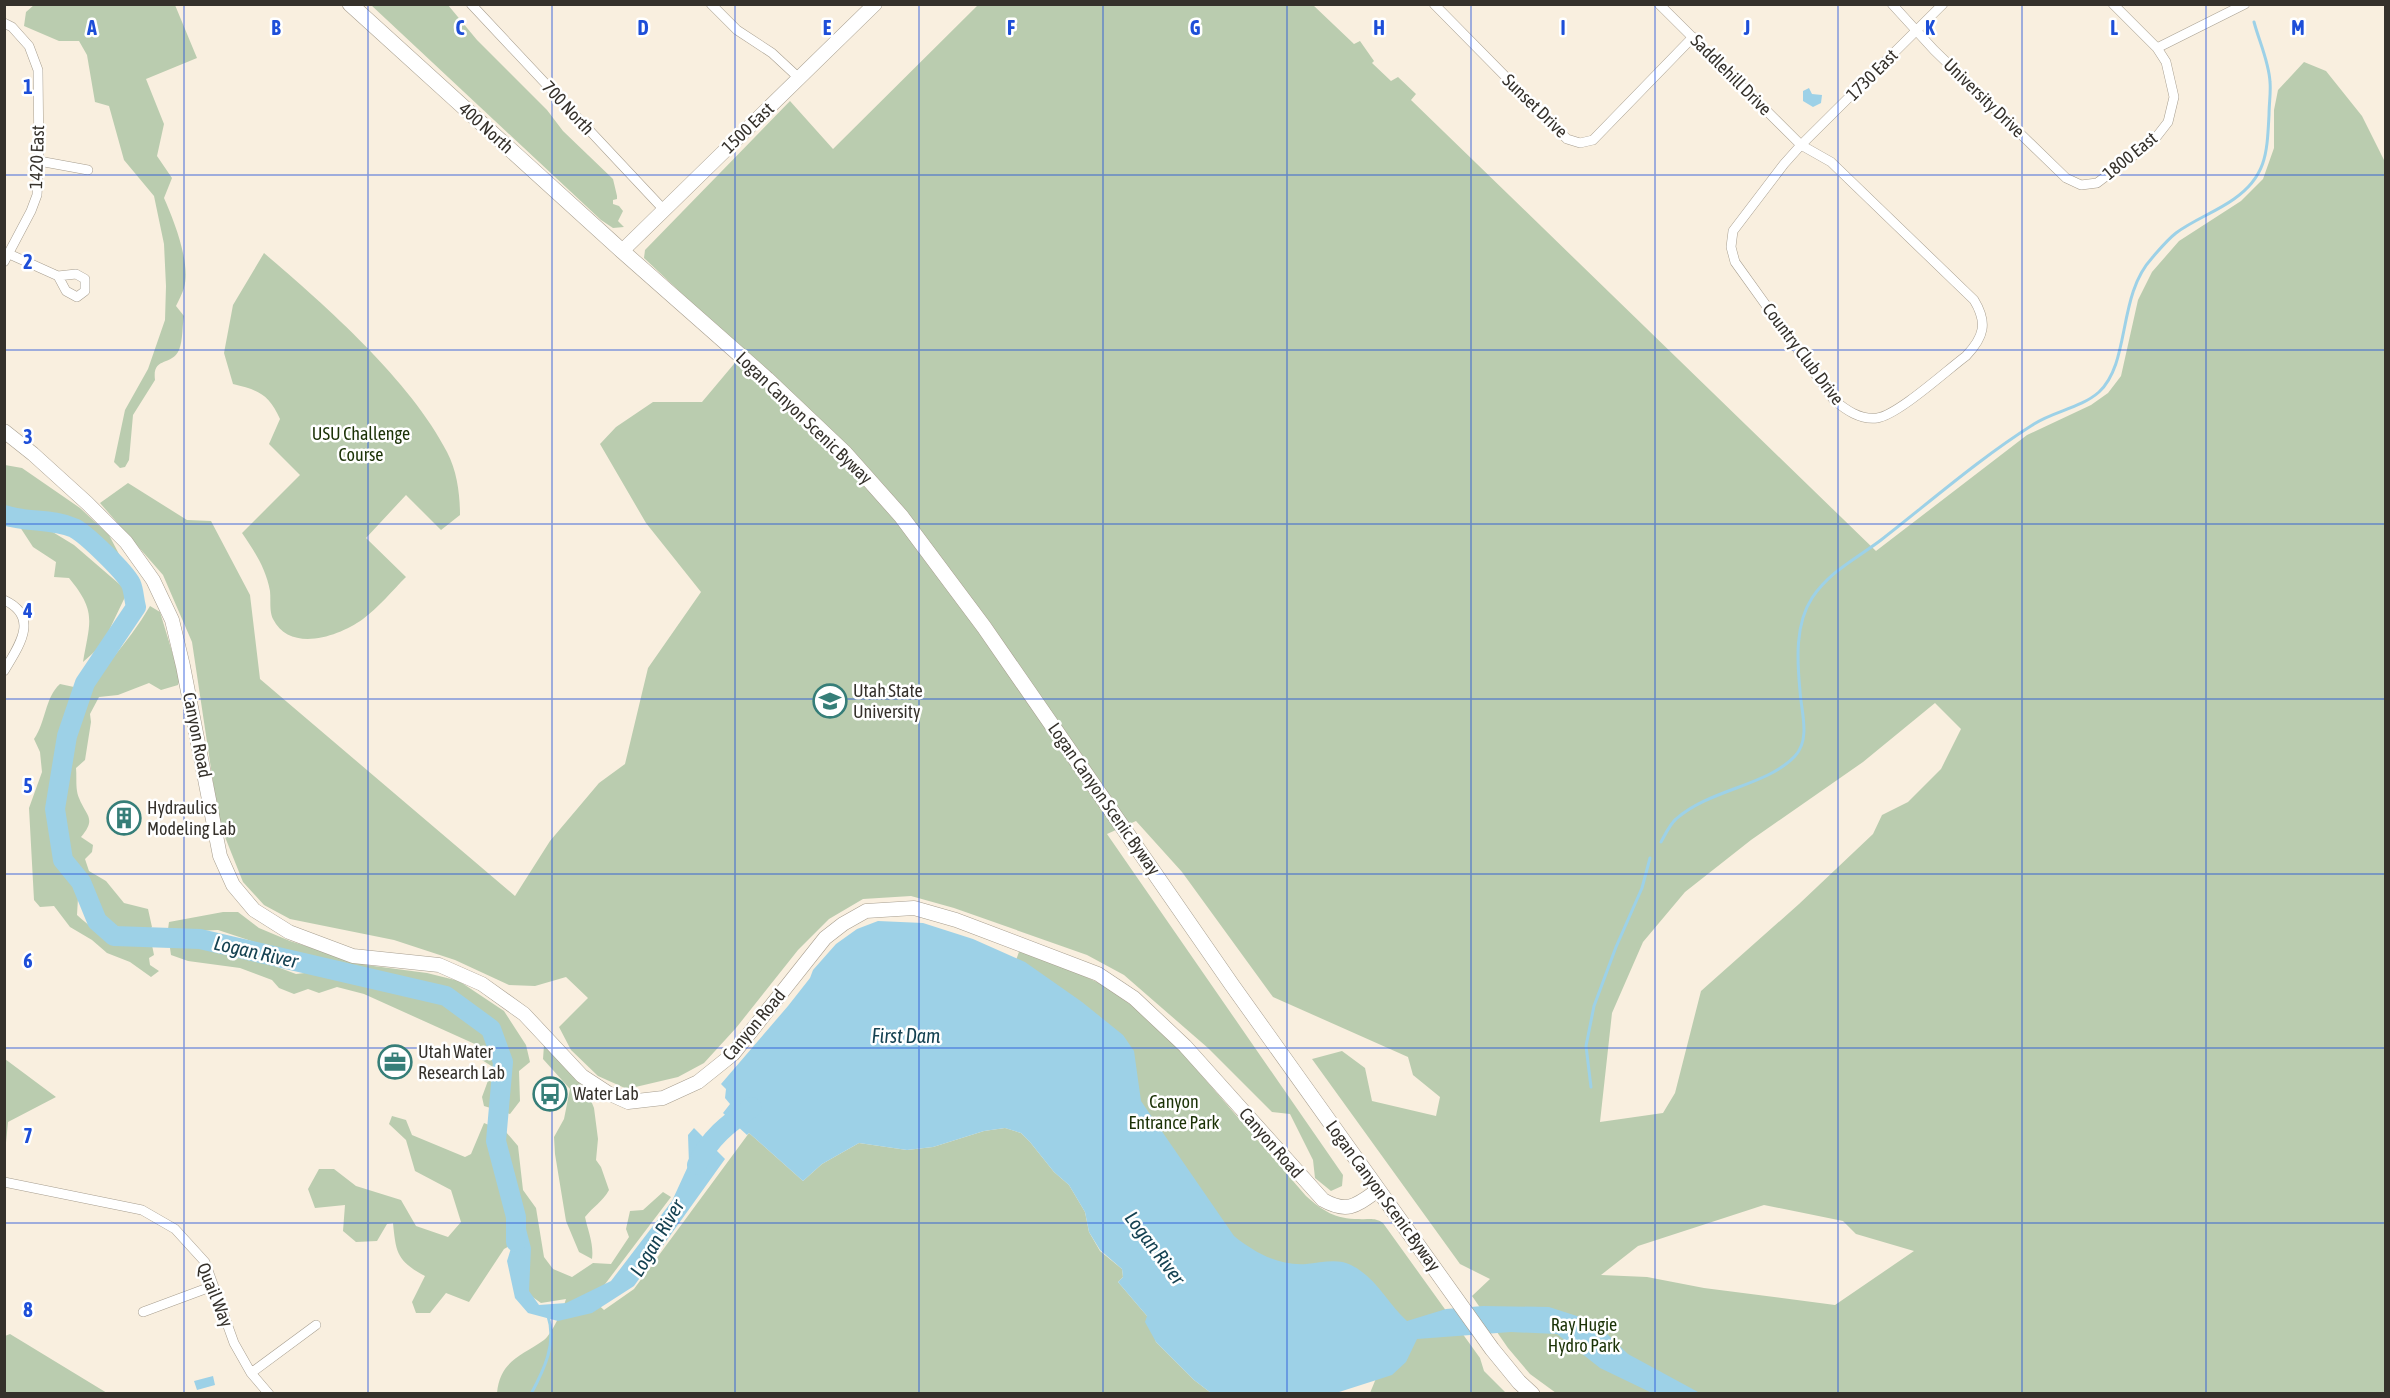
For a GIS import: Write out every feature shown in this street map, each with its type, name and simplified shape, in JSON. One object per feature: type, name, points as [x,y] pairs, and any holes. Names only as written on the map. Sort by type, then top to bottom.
[{"type":"main road","name":"400 North","points":[[350,4],[622,252]]},
{"type":"main road","name":"Logan Canyon Scenic Byway","points":[[622,252],[767,379],[845,453],[901,516],[984,627],[1232,985],[1492,1349],[1532,1394]]},
{"type":"street","name":"700 North","points":[[471,4],[665,211]]},
{"type":"street","points":[[711,4],[737,30],[772,53],[800,79]]},
{"type":"street","name":"1500 East","points":[[622,252],[875,4]]},
{"type":"street","name":"Sunset Drive","points":[[1434,4],[1567,139],[1580,142],[1593,140],[1693,37]]},
{"type":"street","name":"Saddlehill Drive","points":[[1659,4],[1802,145]]},
{"type":"street","name":"University Drive","points":[[1892,4],[1934,50],[2066,178],[2081,184]]},
{"type":"street","name":"1730 East","points":[[1802,145],[1943,4]]},
{"type":"street","points":[[2113,4],[2157,48],[2245,4]]},
{"type":"street","name":"1420 East","points":[[4,23],[12,27],[29,46],[38,70],[37,195],[7,258]]},
{"type":"street","name":"1800 East","points":[[2081,184],[2097,183],[2154,140],[2168,122],[2174,97],[2166,62],[2157,48]]},
{"type":"street","name":"Country Club Drive","points":[[1802,145],[1831,162],[1974,300],[1982,313],[1982,333],[1977,345],[1966,356],[1891,412],[1876,418],[1858,416],[1834,400],[1735,262],[1731,247],[1733,231],[1784,164],[1802,145]]},
{"type":"street","points":[[39,160],[88,170]]},
{"type":"street","points":[[7,258],[58,276]]},
{"type":"street","name":"Canyon Road","points":[[4,431],[87,503],[126,542],[153,580],[172,620],[220,856],[233,885],[254,910],[289,932],[353,956],[439,965],[482,984],[524,1014],[582,1076],[608,1094],[628,1102],[663,1098],[698,1082],[733,1054],[825,938],[843,924],[866,911],[914,908],[956,920],[1098,974],[1134,998],[1185,1046],[1323,1200],[1342,1208],[1353,1206],[1378,1190]]},
{"type":"street","points":[[4,600],[12,604],[24,620],[24,636],[4,671]]},
{"type":"street","name":"Quail Way","points":[[4,1182],[142,1210],[175,1229],[205,1262],[234,1343],[251,1373],[269,1394]]},
{"type":"street","points":[[143,1312],[213,1286]]},
{"type":"street","points":[[251,1373],[316,1325]]},
{"type":"green space","points":[[34,5],[175,5],[197,58],[146,79],[164,124],[157,156],[172,178],[164,198],[177,230],[183,255],[186,278],[176,306],[184,316],[179,350],[176,355],[156,368],[155,380],[133,415],[129,460],[125,467],[120,468],[114,462],[125,410],[148,369],[165,320],[164,244],[154,196],[124,160],[109,106],[95,102],[87,55],[79,41],[59,41],[24,26],[26,12]]},
{"type":"green space","points":[[371,5],[448,5],[477,40],[547,110],[563,131],[613,179],[617,199],[613,200],[613,204],[619,206],[623,211],[618,221],[624,227],[613,228],[601,220]]},
{"type":"green space","name":"Utah State University","points":[[978,5],[1313,5],[1354,44],[1360,41],[1374,61],[1372,63],[1391,81],[1398,77],[1416,94],[1411,100],[1876,551],[2027,435],[2091,405],[2108,393],[2121,376],[2138,300],[2152,272],[2179,241],[2241,201],[2263,179],[2274,148],[2274,110],[2278,90],[2304,62],[2326,71],[2362,116],[2385,162],[2385,1393],[1556,1393],[1530,1374],[1508,1348],[1472,1296],[1490,1279],[1460,1264],[1312,1059],[1342,1051],[1365,1068],[1372,1101],[1436,1116],[1440,1097],[1413,1075],[1408,1057],[1273,997],[1182,872],[1136,821],[1107,834],[1343,1175],[1342,1186],[1331,1191],[1315,1178],[1313,1160],[1290,1114],[1272,1112],[1208,1048],[1124,975],[1087,955],[954,908],[911,896],[863,899],[829,919],[798,950],[736,1028],[704,1063],[678,1077],[627,1089],[598,1076],[571,1050],[559,1027],[588,998],[566,977],[535,986],[509,985],[455,960],[394,940],[290,919],[264,905],[243,882],[219,822],[192,642],[163,575],[100,503],[128,483],[187,520],[211,521],[250,595],[260,679],[515,896],[550,841],[599,783],[625,764],[648,668],[701,592],[646,523],[600,444],[616,427],[653,402],[702,402],[744,352],[644,258],[645,250],[790,101],[833,149]],"holes":[[[1935,703],[1961,729],[1941,769],[1908,802],[1882,815],[1873,834],[1799,904],[1701,991],[1675,1093],[1663,1113],[1600,1122],[1612,1013],[1643,942],[1685,892],[1751,840],[1863,762]],[[1764,1205],[1843,1221],[1856,1234],[1914,1251],[1835,1305],[1704,1288],[1647,1277],[1601,1275],[1638,1246]]]},
{"type":"green space","name":"USU Challenge Course","points":[[264,253],[365,345],[412,398],[447,452],[456,475],[459,491],[460,515],[441,530],[406,495],[366,538],[406,577],[380,605],[353,626],[328,636],[315,638],[302,639],[291,636],[281,630],[273,619],[266,575],[242,533],[300,475],[269,444],[280,419],[272,404],[262,394],[233,384],[224,353],[233,305]]},
{"type":"green space","points":[[5,465],[22,468],[80,508],[109,535],[120,556],[117,560],[114,558],[68,518],[52,526],[51,531],[74,545],[125,589],[125,597],[102,645],[83,662],[89,626],[88,609],[69,578],[54,577],[56,562],[33,547],[18,524],[24,515],[5,509]]},
{"type":"green space","points":[[150,606],[160,612],[180,678],[178,685],[161,690],[149,683],[118,695],[99,697],[90,714],[91,722],[85,760],[76,768],[78,794],[89,817],[86,831],[81,837],[93,845],[92,852],[85,859],[89,871],[106,881],[124,903],[148,909],[152,927],[148,931],[131,930],[109,922],[95,907],[79,870],[73,867],[67,874],[78,898],[77,915],[87,924],[104,937],[118,943],[152,945],[154,955],[149,958],[150,965],[159,971],[151,977],[130,962],[107,953],[92,940],[70,927],[54,906],[40,907],[34,900],[29,808],[42,772],[40,752],[34,739],[55,689],[60,684],[74,687],[71,712]]},
{"type":"green space","points":[[223,912],[238,912],[259,928],[290,941],[366,965],[427,973],[459,981],[504,1011],[526,1045],[530,1062],[519,1071],[520,1101],[510,1114],[484,1106],[482,1097],[493,1067],[474,1055],[477,1045],[364,994],[337,987],[319,993],[308,989],[294,994],[279,988],[272,980],[240,968],[188,961],[171,955],[170,948],[175,942],[197,941],[235,951],[296,974],[322,971],[375,986],[396,987],[396,980],[321,964],[218,930],[175,932],[168,929],[169,922]]},
{"type":"green space","name":"Canyon Entrance Park","points":[[1020,949],[1105,986],[1138,1010],[1184,1055],[1306,1196],[1318,1206],[1343,1218],[1374,1219],[1383,1223],[1480,1358],[1484,1371],[1506,1393],[1370,1393],[1377,1376],[1248,1261],[1015,963]]},
{"type":"green space","points":[[544,1045],[587,1091],[594,1108],[598,1139],[596,1160],[601,1167],[609,1190],[585,1217],[592,1259],[579,1252],[566,1221],[554,1137],[564,1119],[570,1089],[543,1059]]},
{"type":"green space","points":[[5,1059],[56,1097],[8,1122],[5,1153]]},
{"type":"green space","points":[[392,1116],[406,1120],[412,1135],[465,1157],[471,1154],[484,1123],[506,1132],[518,1146],[523,1190],[536,1208],[544,1257],[553,1269],[572,1277],[593,1263],[611,1264],[629,1237],[626,1229],[630,1211],[643,1210],[663,1192],[671,1197],[593,1300],[604,1310],[634,1289],[749,1133],[803,1181],[822,1164],[859,1143],[907,1150],[933,1147],[984,1131],[1005,1128],[1021,1133],[1054,1172],[1069,1185],[1085,1212],[1089,1232],[1100,1251],[1122,1269],[1123,1277],[1118,1282],[1147,1316],[1156,1342],[1194,1380],[1211,1393],[497,1393],[502,1373],[507,1366],[547,1337],[566,1299],[541,1303],[527,1293],[521,1240],[504,1249],[469,1302],[446,1293],[430,1313],[416,1313],[412,1302],[425,1276],[403,1261],[395,1242],[393,1223],[387,1224],[377,1241],[356,1242],[343,1231],[345,1205],[315,1208],[308,1189],[319,1169],[334,1169],[356,1186],[401,1200],[416,1226],[448,1237],[461,1222],[451,1190],[415,1171],[406,1140],[389,1124]]},
{"type":"green space","points":[[10,1334],[107,1393],[5,1393],[5,1336]]},
{"type":"water","points":[[1809,88],[1812,94],[1822,95],[1821,103],[1813,107],[1803,101],[1803,91]]},
{"type":"water","name":"First Dam","points":[[878,921],[923,923],[973,939],[1025,962],[1082,1002],[1123,1035],[1134,1051],[1141,1101],[1234,1236],[1258,1252],[1286,1263],[1306,1264],[1335,1261],[1351,1265],[1375,1284],[1407,1321],[1446,1309],[1483,1306],[1549,1307],[1580,1317],[1604,1331],[1628,1354],[1698,1392],[1705,1393],[1652,1393],[1600,1368],[1557,1334],[1511,1332],[1417,1339],[1406,1362],[1392,1375],[1336,1393],[1211,1393],[1194,1380],[1156,1342],[1145,1322],[1147,1316],[1118,1282],[1123,1277],[1122,1269],[1100,1250],[1089,1232],[1085,1212],[1069,1185],[1054,1172],[1021,1133],[1005,1128],[984,1131],[933,1147],[907,1150],[859,1143],[822,1164],[803,1181],[723,1113],[730,1104],[725,1098],[726,1089],[721,1084],[788,1006],[810,978],[813,970],[836,944],[857,929]]},
{"type":"water","points":[[694,1128],[725,1159],[634,1286],[592,1313],[558,1321],[528,1313],[515,1298],[507,1261],[512,1245],[518,1198],[531,1248],[529,1291],[539,1305],[566,1303],[611,1281],[672,1201],[689,1164],[688,1135]]},
{"type":"water","points":[[213,1376],[215,1385],[197,1390],[194,1381]]},
{"type":"waterway","points":[[1661,842],[1674,821],[1690,809],[1769,774],[1783,766],[1800,749],[1804,725],[1798,643],[1806,608],[1827,580],[2014,437],[2042,420],[2084,402],[2099,392],[2109,379],[2116,364],[2128,309],[2141,273],[2176,233],[2234,199],[2253,181],[2266,152],[2270,90],[2268,67],[2254,22]]},
{"type":"waterway","name":"Logan River","points":[[4,515],[57,523],[74,528],[113,563],[127,578],[133,590],[136,607],[85,683],[67,736],[55,809],[63,860],[81,882],[97,921],[114,936],[200,939],[446,996],[491,1029],[503,1062],[496,1141],[516,1217],[516,1242]]},
{"type":"waterway","points":[[1591,1087],[1586,1046],[1594,1006],[1616,947],[1642,888],[1650,858]]},
{"type":"waterway","name":"Logan River","points":[[697,1165],[713,1139],[752,1107]]},
{"type":"waterway","points":[[531,1394],[548,1356],[551,1336],[548,1316]]},
{"type":"place","name":"Utah State University","points":[[830,701]]},
{"type":"place","name":"Hydraulics Modeling Lab","points":[[124,818]]},
{"type":"place","name":"Utah Water Research Lab","points":[[395,1062]]},
{"type":"place","name":"Water Lab","points":[[550,1094]]},
{"type":"park label","name":"Ray Hugie Hydro Park","points":[[1584,1335]]}]
